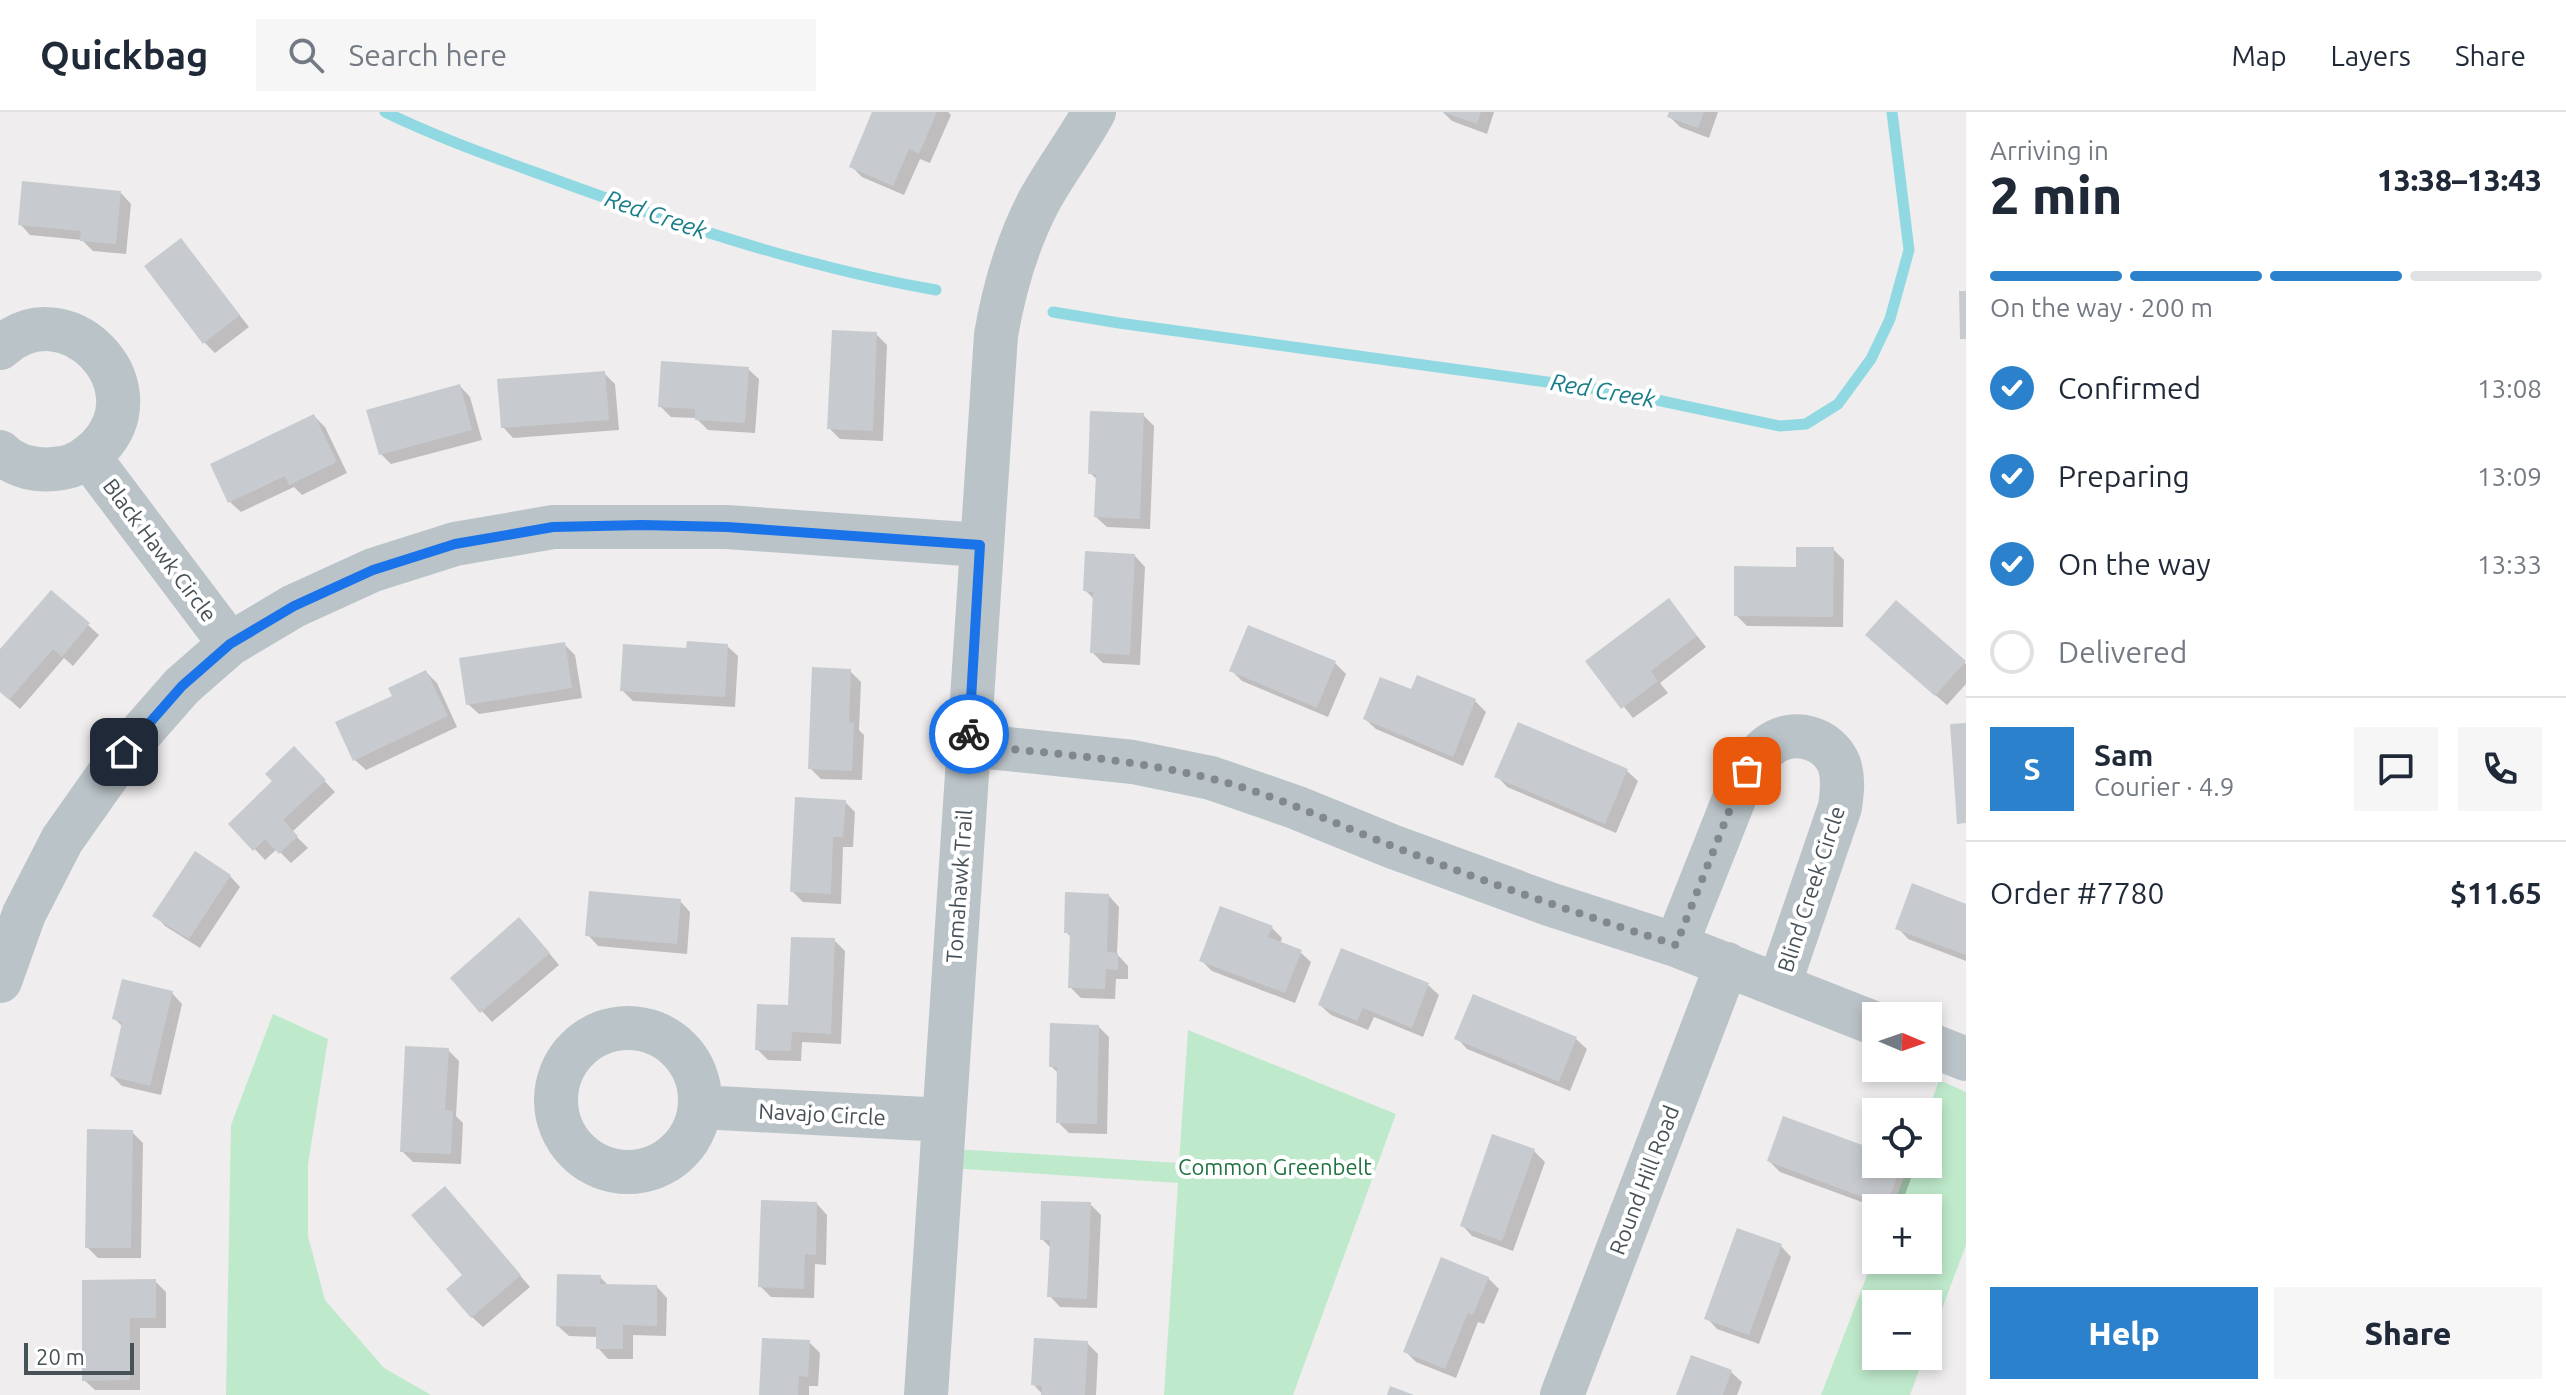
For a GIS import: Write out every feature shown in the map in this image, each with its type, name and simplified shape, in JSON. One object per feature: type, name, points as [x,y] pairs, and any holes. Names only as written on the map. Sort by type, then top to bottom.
[{"type":"street","name":"Tomahawk Trail","points":[[926,1395],[996,335],[1013,263],[1039,201],[1094,112]]},
{"type":"street","name":"Black Hawk Circle","points":[[0,348],[8,340],[29,331],[53,329],[77,335],[97,349],[111,369],[118,392],[116,417],[107,439],[89,457],[69,467],[47,471],[25,467],[0,452]]},
{"type":"street","name":"Black Hawk Circle","points":[[89,457],[230,644]]},
{"type":"street","points":[[0,981],[24,914],[62,840],[124,752],[182,686],[230,644],[294,606],[373,570],[455,544],[553,527],[727,527],[980,545]]},
{"type":"street","name":"Blind Creek Circle","points":[[1676,945],[1740,784],[1753,761],[1772,743],[1783,739],[1793,736],[1815,739],[1830,749],[1839,765],[1843,785],[1840,807],[1779,985]]},
{"type":"street","points":[[969,745],[1133,762],[1211,778],[1549,904],[1676,945],[1862,1018]]},
{"type":"street","name":"Round Hill Road","points":[[1562,1395],[1727,964]]},
{"type":"street","points":[[1942,1050],[1966,1059]]},
{"type":"street","name":"Navajo Circle","points":[[700,1107],[944,1120]]},
{"type":"green space","points":[[273,1014],[328,1039],[308,1164],[308,1236],[325,1300],[384,1368],[431,1395],[226,1395],[231,1125]]},
{"type":"green space","name":"Common Greenbelt","points":[[1188,1030],[1396,1114],[1293,1395],[1164,1395],[1178,1183],[951,1168],[954,1149],[1179,1163]]},
{"type":"green space","points":[[1942,1081],[1966,1092],[1966,1245],[1942,1309],[1942,1290],[1862,1290],[1862,1370],[1919,1370],[1910,1395],[1821,1395],[1868,1274],[1942,1274],[1942,1194],[1897,1194],[1904,1178],[1942,1178],[1942,1098],[1933,1098],[1938,1082]]},
{"type":"building","points":[[872,112],[937,112],[919,154],[909,149],[893,186],[849,167]]},
{"type":"building","points":[[1443,112],[1481,112],[1477,124]]},
{"type":"building","points":[[1669,112],[1704,112],[1698,128],[1667,117]]},
{"type":"building","points":[[22,181],[121,191],[116,244],[80,241],[81,231],[18,225]]},
{"type":"building","points":[[181,238],[240,315],[203,344],[144,266]]},
{"type":"building","points":[[1959,291],[1966,291],[1966,339],[1960,339]]},
{"type":"building","points":[[832,330],[877,332],[873,431],[827,429]]},
{"type":"building","points":[[661,361],[749,367],[745,423],[695,420],[695,409],[658,407]]},
{"type":"building","points":[[605,371],[609,420],[501,428],[497,379]]},
{"type":"building","points":[[460,384],[472,430],[379,455],[366,410]]},
{"type":"building","points":[[1090,411],[1144,413],[1140,519],[1094,517],[1096,474],[1088,474]]},
{"type":"building","points":[[314,414],[337,462],[289,485],[285,476],[228,503],[210,464]]},
{"type":"building","points":[[1796,547],[1834,547],[1833,617],[1734,616],[1734,566],[1796,567]]},
{"type":"building","points":[[1085,551],[1135,554],[1130,655],[1090,653],[1093,592],[1083,591]]},
{"type":"building","points":[[51,590],[90,623],[62,657],[53,649],[9,700],[0,692],[0,649]]},
{"type":"building","points":[[1669,598],[1697,636],[1651,671],[1658,681],[1621,709],[1585,661]]},
{"type":"building","points":[[1896,600],[1966,661],[1935,696],[1865,635]]},
{"type":"building","points":[[1248,625],[1336,661],[1317,708],[1229,671]]},
{"type":"building","points":[[687,641],[728,644],[725,697],[620,691],[623,644],[686,648]]},
{"type":"building","points":[[565,642],[572,688],[466,705],[459,658]]},
{"type":"building","points":[[812,667],[851,669],[849,722],[854,723],[852,771],[808,769]]},
{"type":"building","points":[[426,670],[448,716],[353,761],[335,722],[392,696],[388,688]]},
{"type":"building","points":[[1417,675],[1476,699],[1453,757],[1363,719],[1380,677],[1411,689]]},
{"type":"building","points":[[1518,722],[1628,769],[1605,824],[1494,777]]},
{"type":"building","points":[[1966,723],[1966,823],[1957,824],[1950,724]]},
{"type":"building","points":[[294,746],[326,780],[283,820],[298,836],[279,854],[265,839],[253,851],[228,824],[272,781],[265,774]]},
{"type":"building","points":[[795,797],[846,800],[843,837],[833,837],[831,894],[790,892]]},
{"type":"building","points":[[195,851],[231,875],[189,939],[152,916]]},
{"type":"building","points":[[1912,883],[1966,904],[1966,955],[1895,929]]},
{"type":"building","points":[[589,891],[681,899],[677,944],[585,936]]},
{"type":"building","points":[[1065,892],[1109,894],[1107,952],[1118,953],[1118,970],[1106,969],[1105,989],[1068,988],[1070,933],[1064,933]]},
{"type":"building","points":[[1220,906],[1273,926],[1268,937],[1302,950],[1285,993],[1199,961]]},
{"type":"building","points":[[519,917],[550,953],[480,1013],[450,978]]},
{"type":"building","points":[[791,937],[835,938],[831,1034],[792,1032],[791,1051],[755,1050],[757,1004],[788,1005]]},
{"type":"building","points":[[1341,948],[1429,983],[1412,1028],[1363,1008],[1357,1021],[1318,1005]]},
{"type":"building","points":[[122,979],[173,991],[150,1086],[110,1076],[122,1022],[112,1019]]},
{"type":"building","points":[[1473,994],[1577,1037],[1559,1082],[1454,1039]]},
{"type":"building","points":[[1050,1023],[1099,1025],[1097,1124],[1056,1123],[1057,1067],[1049,1067]]},
{"type":"building","points":[[405,1046],[449,1048],[445,1110],[453,1111],[451,1154],[400,1152]]},
{"type":"building","points":[[1783,1116],[1862,1145],[1862,1178],[1897,1178],[1891,1194],[1862,1194],[1862,1197],[1767,1161]]},
{"type":"building","points":[[87,1129],[133,1130],[131,1248],[85,1248]]},
{"type":"building","points":[[1492,1134],[1535,1149],[1502,1241],[1460,1226]]},
{"type":"building","points":[[445,1186],[521,1275],[471,1318],[446,1289],[462,1275],[411,1215]]},
{"type":"building","points":[[761,1200],[817,1202],[816,1255],[805,1254],[804,1289],[758,1287]]},
{"type":"building","points":[[1041,1201],[1091,1202],[1087,1299],[1047,1297],[1050,1240],[1040,1240]]},
{"type":"building","points":[[1737,1228],[1782,1244],[1749,1335],[1704,1319]]},
{"type":"building","points":[[1441,1257],[1489,1277],[1473,1315],[1468,1313],[1445,1369],[1403,1352]]},
{"type":"building","points":[[557,1274],[601,1275],[600,1284],[657,1285],[657,1326],[623,1325],[623,1349],[596,1349],[596,1327],[556,1326]]},
{"type":"building","points":[[156,1279],[156,1318],[130,1318],[130,1380],[82,1381],[82,1280]]},
{"type":"building","points":[[762,1338],[810,1340],[808,1377],[799,1376],[798,1395],[759,1395]]},
{"type":"building","points":[[1034,1338],[1088,1341],[1085,1395],[1041,1395],[1042,1386],[1031,1385]]},
{"type":"building","points":[[1691,1355],[1732,1370],[1723,1395],[1676,1395]]},
{"type":"building","points":[[1390,1386],[1414,1395],[1387,1395]]},
{"type":"waterway","name":"Red Creek","points":[[385,112],[505,161],[711,233],[800,260],[936,290]]},
{"type":"waterway","name":"Red Creek","points":[[1053,312],[1619,392],[1780,426],[1806,424],[1838,404],[1871,359],[1890,319],[1909,250],[1892,112]]},
{"type":"way so far","points":[[969,734],[969,745],[1133,762],[1211,778],[1549,904],[1676,945],[1747,771]]},
{"type":"route","points":[[124,752],[182,686],[230,644],[294,606],[373,570],[455,544],[553,527],[642,525],[727,527],[980,545],[969,734]]}]
